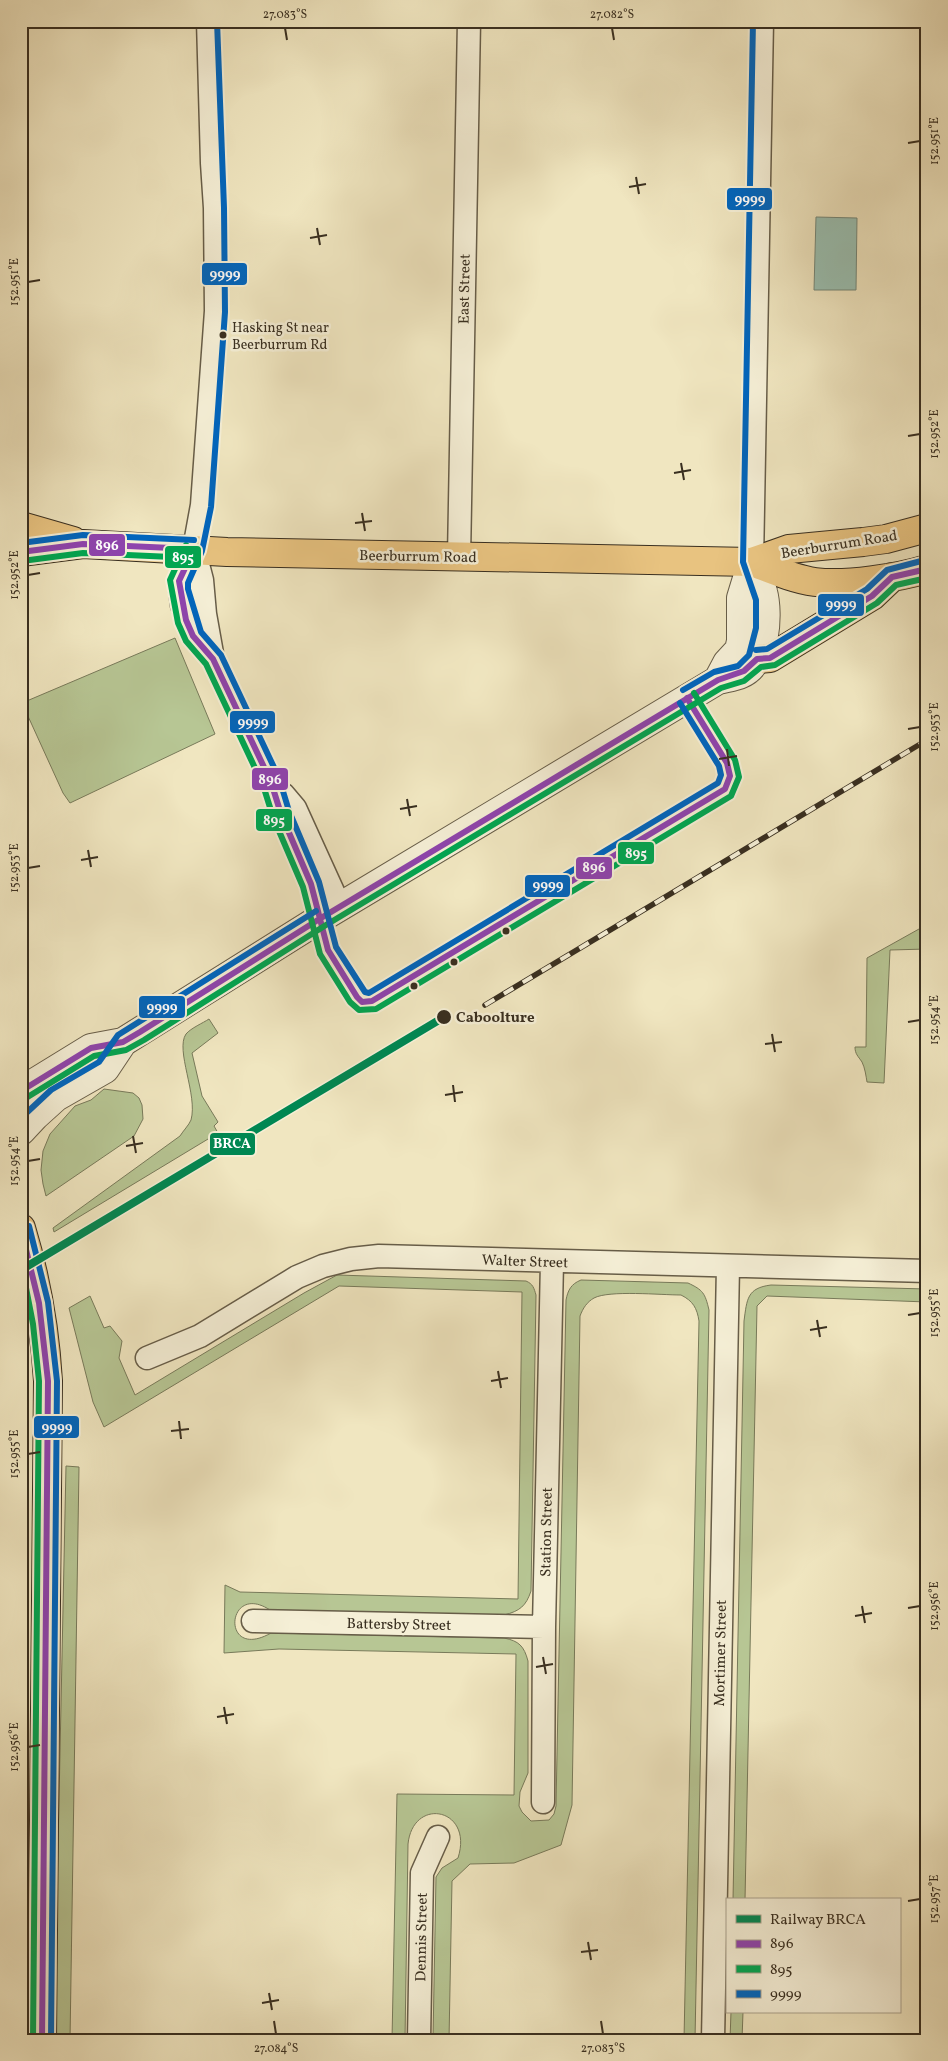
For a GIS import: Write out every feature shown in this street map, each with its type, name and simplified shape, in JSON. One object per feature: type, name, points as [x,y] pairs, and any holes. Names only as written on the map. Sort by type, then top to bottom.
[{"type":"main road","name":"Beerburrum Road","points":[[21,526],[84,544]]},
{"type":"main road","name":"Beerburrum Road","points":[[752,562],[789,549],[886,539],[927,528]]},
{"type":"main road","name":"Beerburrum Road","points":[[21,552],[84,544],[228,552],[752,562],[793,577],[816,582],[892,577],[927,569]]},
{"type":"main road","points":[[757,659],[770,658],[872,596],[892,577]]},
{"type":"main road","points":[[21,1228],[37,1289],[42,1320],[46,1350],[48,1421],[42,2040]]},
{"type":"street","points":[[208,21],[215,208],[216,310],[202,506],[194,549],[202,580],[205,614],[213,659],[271,782],[311,884],[331,912]]},
{"type":"street","name":"East Street","points":[[459,557],[469,21]]},
{"type":"street","points":[[718,680],[727,663],[738,650],[741,641],[741,598],[752,562],[762,21]]},
{"type":"street","points":[[21,1091],[91,1048],[123,1042],[331,912],[718,680],[742,674],[757,659],[765,629],[765,598],[752,562]]},
{"type":"street","points":[[21,1131],[56,1098],[106,1069],[123,1042]]},
{"type":"street","name":"Walter Street","points":[[147,1358],[200,1336],[297,1277],[323,1266],[351,1259],[379,1256],[927,1271]]},
{"type":"street","name":"Station Street","points":[[543,1802],[544,1627],[552,1262]]},
{"type":"street","name":"Mortimer Street","points":[[713,2040],[728,1266]]},
{"type":"street","name":"Battersby Street","points":[[253,1621],[544,1627]]},
{"type":"street","name":"Dennis Street","points":[[419,2040],[422,1873],[438,1837]]},
{"type":"green space","points":[[175,638],[215,734],[70,803],[63,793],[22,703]]},
{"type":"green space","points":[[919,929],[927,929],[927,949],[890,950],[884,1083],[867,1082],[864,1067],[856,1053],[855,1047],[866,1047],[867,958]]},
{"type":"green space","points":[[209,1019],[218,1033],[192,1053],[202,1096],[218,1122],[214,1126],[218,1133],[54,1232],[53,1228],[180,1136],[191,1120],[192,1110],[192,1098],[183,1051],[183,1041],[188,1032]]},
{"type":"green space","points":[[104,1089],[133,1093],[139,1098],[142,1105],[143,1119],[134,1136],[46,1196],[41,1170],[43,1151],[50,1134],[75,1106],[91,1100]]},
{"type":"green space","points":[[337,1275],[526,1281],[533,1286],[536,1295],[531,1591],[522,1607],[504,1615],[270,1610],[255,1604],[244,1605],[238,1612],[235,1621],[237,1631],[243,1638],[255,1639],[271,1633],[504,1638],[514,1641],[523,1648],[528,1661],[528,1773],[520,1792],[519,1806],[531,1821],[549,1820],[554,1814],[556,1806],[566,1300],[568,1293],[572,1285],[581,1280],[688,1283],[700,1290],[705,1296],[709,1310],[695,2040],[684,2040],[699,1321],[696,1309],[689,1300],[681,1295],[611,1294],[594,1298],[587,1303],[581,1313],[572,1805],[561,1845],[514,1863],[470,1864],[452,1881],[449,2040],[433,2040],[436,1877],[442,1868],[458,1858],[461,1841],[458,1828],[451,1819],[441,1814],[430,1814],[420,1819],[412,1829],[408,1844],[405,2040],[392,2040],[397,1794],[514,1795],[516,1654],[279,1649],[224,1653],[225,1585],[240,1592],[518,1599],[522,1292],[339,1286],[104,1427],[93,1402],[69,1308],[90,1296],[104,1328],[110,1326],[122,1341],[119,1358],[135,1395]]},
{"type":"green space","points":[[771,1285],[927,1289],[927,1302],[767,1296],[757,1306],[745,1898],[733,1898],[744,1321],[750,1296],[757,1289]]},
{"type":"green space","points":[[66,1466],[79,1467],[70,2040],[54,2040]]},
{"type":"green space","points":[[731,2014],[743,2014],[742,2040],[730,2040]]},
{"type":"shaded area","points":[[816,217],[857,218],[856,290],[814,290]]},
{"type":"railway","points":[[485,1005],[927,740]]},
{"type":"rail line","name":"BRCA","points":[[21,1270],[444,1017]]},
{"type":"transit line","name":"9999","points":[[217,21],[224,208],[225,312],[211,507],[202,551],[188,583],[188,589],[201,632],[221,655],[279,778],[289,811],[319,882],[336,947],[365,992],[369,993],[718,783],[721,775],[719,766],[680,703]]},
{"type":"transit line","name":"9999","points":[[683,690],[714,672],[738,666],[749,655],[756,628],[756,600],[743,562],[753,21]]},
{"type":"transit line","name":"9999","points":[[21,543],[83,535],[194,540]]},
{"type":"transit line","name":"896","points":[[21,552],[83,544],[194,549]]},
{"type":"transit line","name":"895","points":[[186,545],[170,580],[178,623],[186,641],[206,664],[263,785],[273,817],[303,887],[320,954],[350,1002],[359,1010],[376,1009],[731,796],[739,777],[735,760],[694,693]]},
{"type":"transit line","name":"896","points":[[194,549],[179,581],[186,620],[193,636],[213,659],[271,782],[281,814],[311,884],[328,950],[362,1002],[372,1001],[725,789],[730,776],[727,763],[687,698]]},
{"type":"transit line","name":"895","points":[[22,561],[83,553],[194,558]]},
{"type":"transit line","name":"9999","points":[[756,650],[767,649],[867,589],[887,570],[925,560]]},
{"type":"transit line","name":"896","points":[[21,1091],[91,1048],[123,1042],[140,1032],[321,918],[718,680],[744,671],[757,659],[770,658],[872,596],[892,577],[927,569]]},
{"type":"transit line","name":"895","points":[[26,1098],[94,1056],[126,1050],[144,1040],[326,925],[721,688],[744,681],[761,667],[775,665],[877,603],[896,585],[927,578]]},
{"type":"transit line","name":"9999","points":[[21,1118],[51,1090],[99,1062],[118,1035],[316,911]]},
{"type":"transit line","name":"9999","points":[[29,1226],[48,1302],[57,1381],[51,2040]]},
{"type":"transit line","name":"896","points":[[21,1229],[39,1303],[48,1381],[42,2040]]},
{"type":"transit line","name":"895","points":[[21,1262],[33,1324],[39,1381],[33,2040]]},
{"type":"place","name":"Hasking St near Beerburrum Rd","points":[[223,335]]},
{"type":"place","name":"Caboolture","points":[[444,1017]]}]
